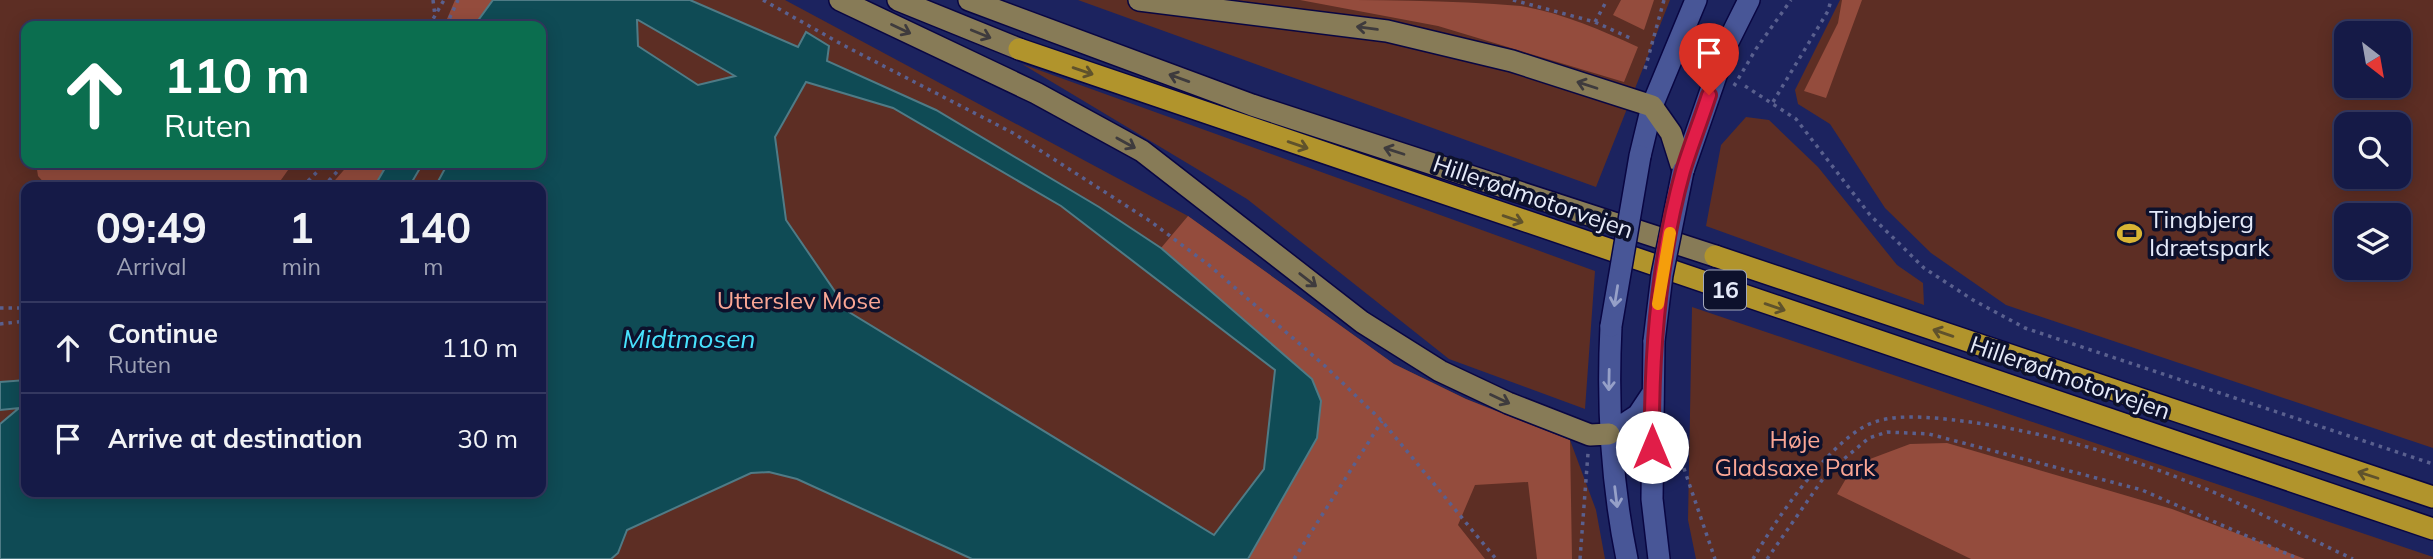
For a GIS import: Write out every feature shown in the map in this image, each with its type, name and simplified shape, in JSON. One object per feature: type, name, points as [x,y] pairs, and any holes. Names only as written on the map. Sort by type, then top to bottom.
[{"type":"highway","name":"Hillerødmotorvejen","points":[[1018,49],[2433,529]]},
{"type":"highway","name":"Hillerødmotorvejen","points":[[1715,256],[2433,497]]},
{"type":"main road","points":[[840,0],[1036,93],[1142,151],[1362,323],[1440,371],[1508,403],[1590,435],[1609,434]]},
{"type":"main road","name":"Hillerødmotorvejen","points":[[898,0],[1018,49]]},
{"type":"main road","name":"Hillerødmotorvejen","points":[[970,0],[1252,105],[1715,256]]},
{"type":"main road","points":[[1139,0],[1387,31],[1512,61],[1652,106],[1671,133],[1683,171]]},
{"type":"street","points":[[1627,559],[1609,434],[1611,326],[1640,156],[1652,106],[1696,0]]},
{"type":"street","points":[[1660,559],[1653,499],[1652,394],[1654,341],[1667,249],[1683,171],[1727,44],[1749,0]]},
{"type":"street","points":[[1609,434],[1639,415],[1652,394]]},
{"type":"path","points":[[433,0],[435,18]]},
{"type":"path","points":[[433,21],[444,0]]},
{"type":"path","points":[[448,21],[458,0]]},
{"type":"path","points":[[763,0],[843,45],[1013,133],[1150,220],[1210,266],[1325,366],[1382,421],[1496,559]]},
{"type":"path","points":[[1513,0],[1595,22],[1630,38]]},
{"type":"path","points":[[1595,22],[1607,0]]},
{"type":"path","points":[[1730,95],[1756,49],[1791,0]]},
{"type":"path","points":[[1773,102],[1828,11],[1831,0]]},
{"type":"path","points":[[1745,86],[1796,119],[1870,215],[1894,241],[1924,268],[1983,306],[2025,328],[2433,464]]},
{"type":"path","points":[[307,182],[321,168]]},
{"type":"path","points":[[328,182],[340,168]]},
{"type":"path","points":[[0,308],[21,308]]},
{"type":"path","points":[[0,324],[21,322]]},
{"type":"path","points":[[1754,559],[1810,477],[1843,442],[1867,425],[1895,418],[1932,417],[1982,423],[2048,436],[2127,460],[2190,483],[2353,559]]},
{"type":"path","points":[[1294,559],[1382,421]]},
{"type":"path","points":[[1768,559],[1827,473],[1869,438],[1887,432],[1928,434],[2142,490],[2299,559]]},
{"type":"path","points":[[1678,451],[1715,559]]},
{"type":"green space","name":"Utterslev Mose","points":[[0,0],[785,0],[1188,216],[1394,364],[1466,399],[1570,440],[1596,510],[1605,559],[0,559]]},
{"type":"green space","points":[[1078,0],[1670,0],[1596,187]]},
{"type":"green space","name":"Tingbjerg Idrætspark","points":[[1840,0],[2433,0],[2433,448],[2006,305],[1931,253],[1885,208],[1830,124],[1798,104],[1795,90]]},
{"type":"green space","points":[[1022,64],[1595,271],[1585,409],[1449,359],[1247,199]]},
{"type":"green space","points":[[1746,117],[1769,120],[1818,167],[1897,265],[1923,283],[1924,305],[1706,226],[1721,145]]},
{"type":"green space","name":"Høje Gladsaxe Park","points":[[1692,307],[2433,559],[1696,559],[1688,520]]},
{"type":"shaded area","points":[[455,0],[493,0],[478,21],[446,21]]},
{"type":"shaded area","points":[[1300,0],[1439,1],[1521,6],[1596,28],[1638,47],[1624,82],[1438,26]]},
{"type":"shaded area","points":[[1621,0],[1654,0],[1644,30],[1613,15]]},
{"type":"shaded area","points":[[1842,0],[1862,0],[1826,98],[1804,91],[1838,23]]},
{"type":"shaded area","points":[[37,168],[289,168],[280,182],[43,182],[38,176]]},
{"type":"shaded area","points":[[346,168],[385,168],[377,182],[333,182]]},
{"type":"shaded area","points":[[1188,216],[1394,364],[1466,399],[1570,440],[1572,559],[1537,559],[1528,482],[1475,485],[1458,525],[1485,559],[1248,559],[1317,438],[1312,379],[1161,248]]},
{"type":"shaded area","points":[[1947,443],[2172,509],[2305,559],[1971,559],[1837,494],[1854,465],[1910,444]]},
{"type":"water","name":"Midtmosen","points":[[493,0],[690,0],[798,47],[806,32],[829,46],[827,61],[936,110],[1099,207],[1161,248],[1312,379],[1321,401],[1317,438],[1248,559],[972,559],[797,479],[769,472],[751,473],[627,530],[618,553],[611,559],[0,559],[0,424],[19,408],[0,410],[0,382],[21,380],[21,497],[546,497],[546,182],[438,182],[445,168],[546,168],[546,21],[478,21]],"holes":[[[638,20],[735,76],[698,85],[638,46]],[[806,82],[893,108],[1061,206],[1275,370],[1264,469],[1214,535],[849,312],[786,220],[775,137]]]},
{"type":"water","points":[[385,168],[420,168],[412,182],[377,182]]},
{"type":"slow traffic","points":[[1658,304],[1670,233]]},
{"type":"place","name":"Tingbjerg Idrætspark","points":[[2129,234]]},
{"type":"route","points":[[1652,447],[1654,341],[1662,275],[1683,171],[1709,95]]}]
